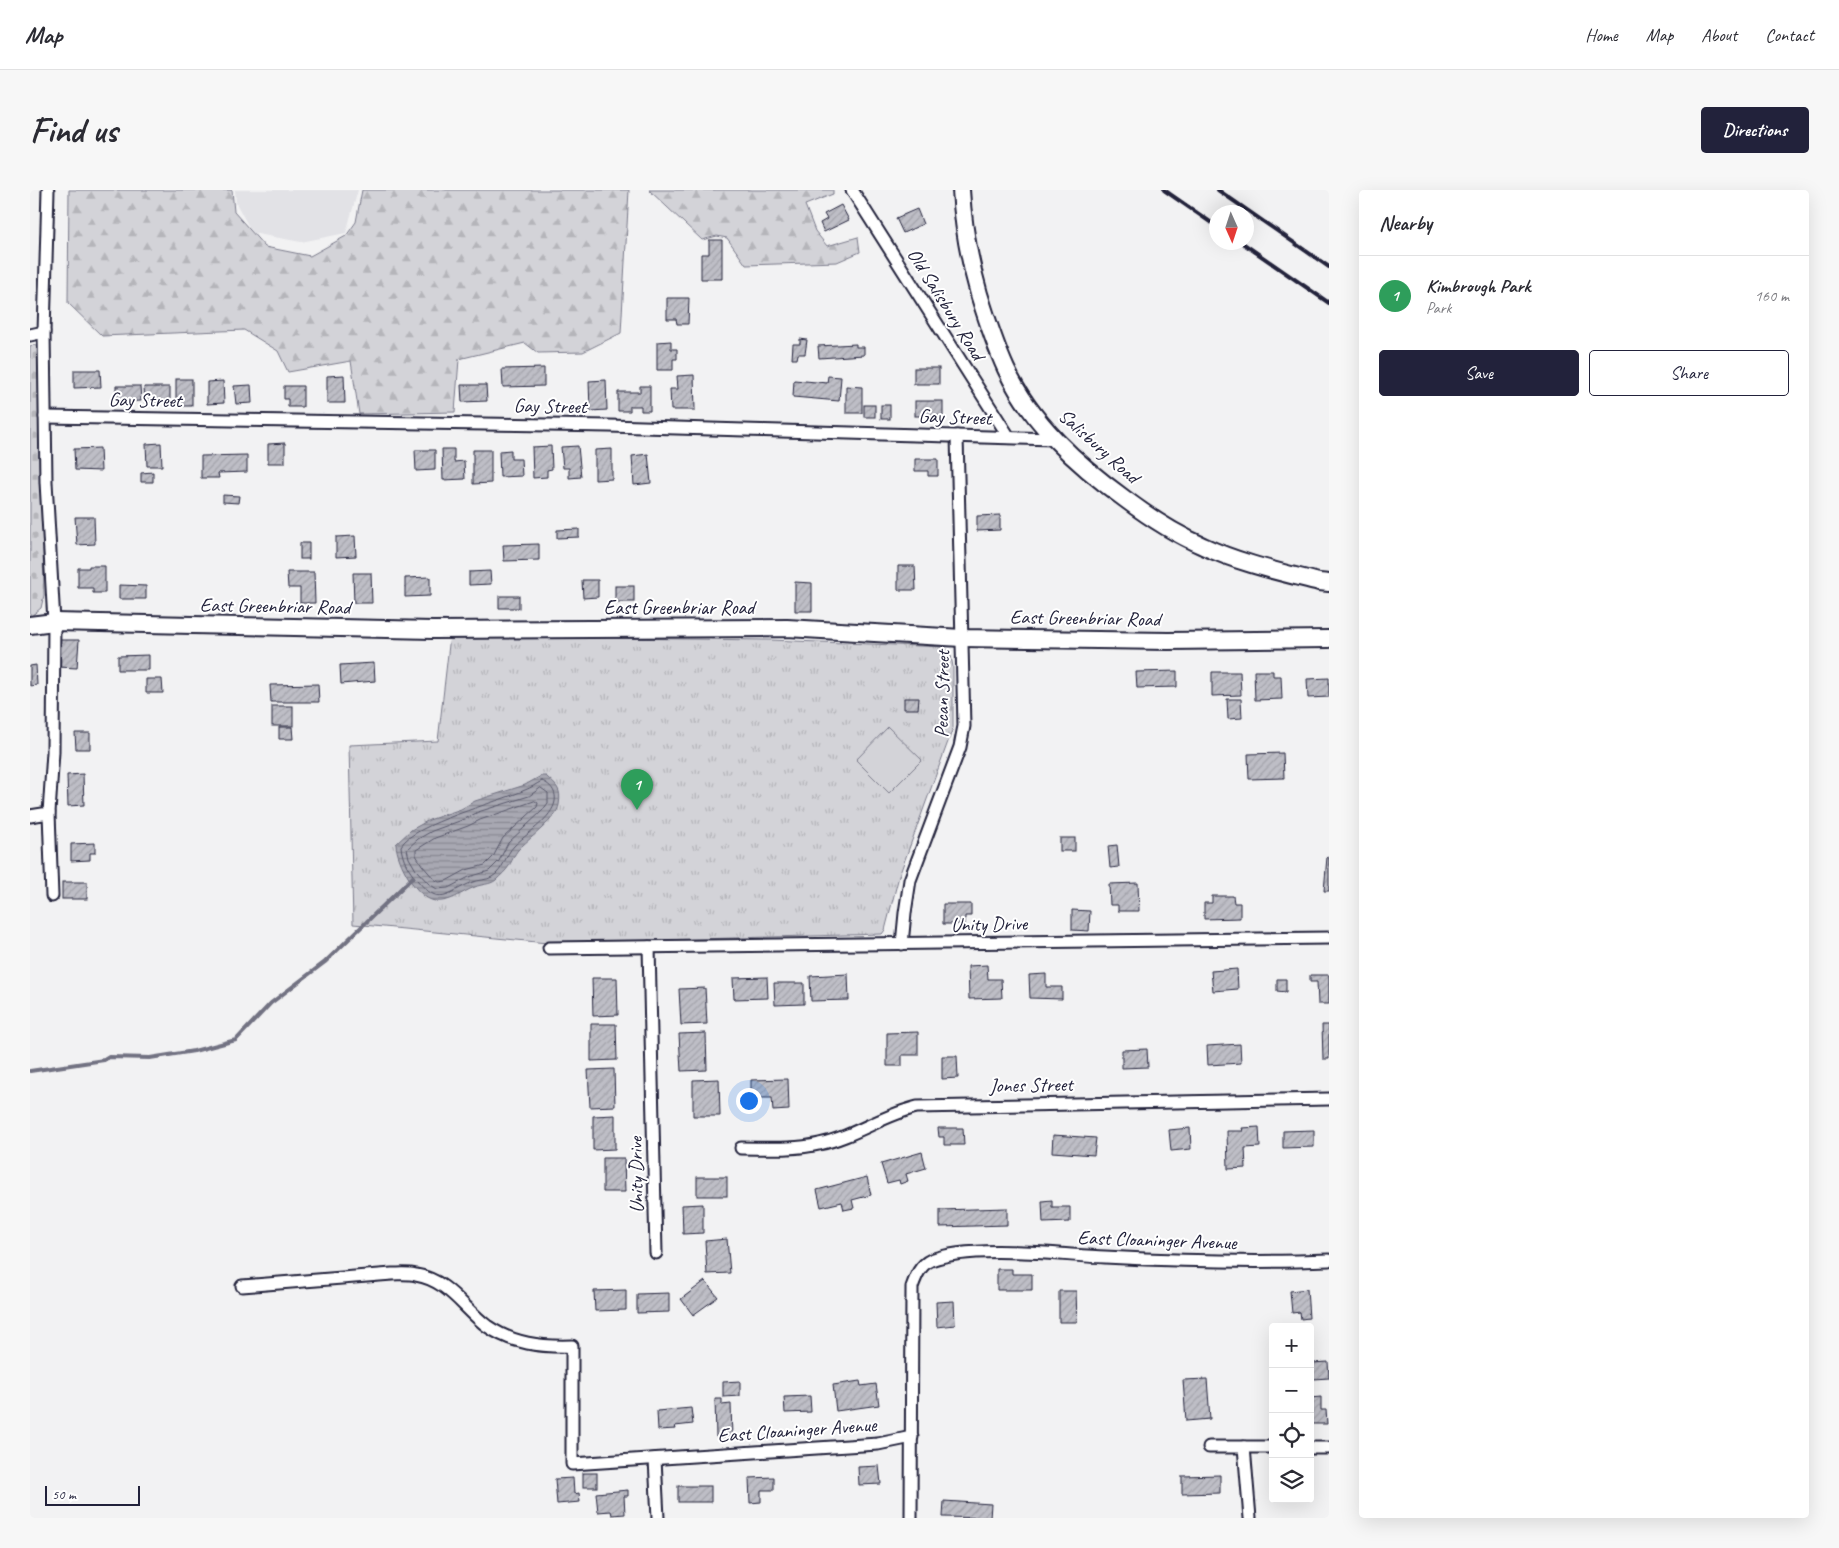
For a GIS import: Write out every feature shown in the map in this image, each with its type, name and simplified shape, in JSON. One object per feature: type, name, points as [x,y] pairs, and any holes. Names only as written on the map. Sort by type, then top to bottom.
[{"type":"street","points":[[48,190],[44,332],[46,482],[54,622],[53,752],[49,813],[52,896]]},
{"type":"street","name":"Old Salisbury Road","points":[[852,190],[1009,437]]},
{"type":"street","name":"Salisbury Road","points":[[961,190],[962,218],[969,258],[990,332],[1007,370],[1028,406],[1054,438],[1099,480],[1121,496],[1149,516],[1203,546],[1255,565],[1318,582],[1329,583]]},
{"type":"street","points":[[30,335],[44,332]]},
{"type":"street","name":"Gay Street","points":[[45,417],[599,426],[1054,438]]},
{"type":"street","name":"Pecan Street","points":[[902,944],[910,880],[960,747],[964,726],[957,436]]},
{"type":"street","name":"East Greenbriar Road","points":[[30,625],[54,622],[433,630],[787,628],[962,638],[1168,641],[1329,639]]},
{"type":"street","points":[[30,816],[49,813]]},
{"type":"street","name":"Unity Drive","points":[[549,948],[1329,938]]},
{"type":"street","name":"Unity Drive","points":[[649,947],[656,1252]]},
{"type":"street","name":"Jones Street","points":[[741,1148],[796,1148],[820,1144],[846,1136],[899,1111],[917,1107],[1329,1099]]},
{"type":"street","name":"East Cloaninger Avenue","points":[[242,1286],[392,1274],[417,1275],[445,1286],[487,1326],[513,1340],[542,1347],[572,1346],[572,1464],[878,1444],[912,1437],[912,1287],[917,1272],[928,1261],[943,1256],[982,1252],[1177,1261],[1329,1260]]},
{"type":"street","points":[[911,1518],[912,1437]]},
{"type":"street","points":[[1209,1447],[1269,1447]]},
{"type":"street","points":[[1244,1447],[1250,1518]]},
{"type":"street","points":[[1314,1448],[1329,1448]]},
{"type":"street","points":[[655,1459],[658,1518]]},
{"type":"shaded area","points":[[235,190],[358,190],[346,233],[301,242],[252,233],[236,203]]},
{"type":"green space","points":[[69,190],[232,190],[234,212],[265,247],[310,256],[346,236],[356,222],[362,190],[629,190],[621,333],[583,352],[538,353],[525,343],[459,359],[455,412],[359,414],[351,361],[288,372],[278,351],[244,330],[102,336],[68,303]]},
{"type":"green space","points":[[649,190],[833,190],[833,194],[805,205],[815,231],[827,246],[858,237],[860,252],[837,262],[746,265],[727,238],[717,236],[702,240]]},
{"type":"green space","points":[[34,345],[39,348],[44,595],[41,608],[30,617],[30,346]]},
{"type":"green space","points":[[450,636],[769,640],[945,647],[951,656],[953,667],[953,728],[899,876],[885,930],[882,934],[547,943],[353,924],[349,745],[438,741]]},
{"type":"green space","points":[[888,727],[922,760],[889,793],[856,760]]},
{"type":"water","points":[[541,776],[546,776],[559,791],[560,799],[557,810],[554,816],[519,849],[508,868],[496,880],[477,886],[451,899],[441,901],[435,901],[421,893],[404,869],[396,844],[411,830],[429,820],[461,809],[475,801],[525,785]]},
{"type":"building","points":[[841,205],[849,220],[824,232],[820,223],[827,219],[824,214]]},
{"type":"building","points":[[917,209],[923,224],[903,233],[896,218]]},
{"type":"building","points":[[709,240],[722,240],[722,279],[701,279],[701,254],[709,254]]},
{"type":"building","points":[[667,298],[689,298],[688,324],[677,324],[676,319],[667,319]]},
{"type":"building","points":[[800,339],[807,340],[805,354],[798,354],[797,359],[792,359],[793,344],[800,344]]},
{"type":"building","points":[[671,341],[671,349],[677,349],[677,359],[673,359],[673,370],[657,370],[657,342]]},
{"type":"building","points":[[856,344],[856,347],[864,347],[864,355],[819,358],[818,346]]},
{"type":"building","points":[[544,368],[544,386],[503,387],[502,369]]},
{"type":"building","points":[[914,368],[939,368],[939,384],[914,384]]},
{"type":"building","points":[[74,370],[100,370],[101,387],[74,388]]},
{"type":"building","points":[[344,375],[345,403],[327,403],[327,376]]},
{"type":"building","points":[[694,375],[695,410],[671,410],[670,389],[678,389],[677,376]]},
{"type":"building","points":[[828,376],[841,377],[839,401],[793,397],[794,380],[827,383]]},
{"type":"building","points":[[176,379],[192,379],[192,406],[176,406]]},
{"type":"building","points":[[606,380],[607,410],[590,411],[589,381]]},
{"type":"building","points":[[223,381],[224,403],[207,404],[207,382]]},
{"type":"building","points":[[251,385],[252,403],[236,404],[234,386]]},
{"type":"building","points":[[461,385],[486,385],[487,401],[462,402]]},
{"type":"building","points":[[116,386],[140,386],[141,401],[116,402]]},
{"type":"building","points":[[284,386],[303,386],[303,407],[288,407],[288,399],[284,399]]},
{"type":"building","points":[[640,386],[650,386],[650,411],[641,411],[641,406],[630,406],[630,411],[618,411],[618,392],[640,392]]},
{"type":"building","points":[[846,386],[862,387],[862,413],[846,413]]},
{"type":"building","points":[[144,387],[170,387],[170,402],[145,403]]},
{"type":"building","points":[[915,401],[943,401],[943,416],[915,416]]},
{"type":"building","points":[[864,405],[875,405],[875,417],[864,417]]},
{"type":"building","points":[[881,405],[890,405],[890,419],[881,419]]},
{"type":"building","points":[[161,443],[162,466],[147,466],[146,444]]},
{"type":"building","points":[[285,443],[285,463],[268,463],[268,444]]},
{"type":"building","points":[[551,446],[552,469],[547,470],[547,477],[533,478],[532,447]]},
{"type":"building","points":[[578,446],[581,477],[569,478],[569,468],[563,468],[561,447]]},
{"type":"building","points":[[100,448],[101,471],[75,470],[74,449]]},
{"type":"building","points":[[442,449],[454,449],[454,462],[464,461],[465,479],[443,480]]},
{"type":"building","points":[[612,449],[612,479],[595,480],[595,450]]},
{"type":"building","points":[[415,450],[435,450],[435,470],[416,471]]},
{"type":"building","points":[[473,450],[491,450],[491,483],[473,484]]},
{"type":"building","points":[[511,450],[511,459],[521,459],[522,476],[500,477],[499,451]]},
{"type":"building","points":[[648,454],[651,483],[634,485],[632,456]]},
{"type":"building","points":[[247,455],[247,472],[218,473],[219,478],[201,478],[201,456]]},
{"type":"building","points":[[915,459],[938,459],[938,476],[928,476],[928,471],[915,471]]},
{"type":"building","points":[[153,472],[153,482],[141,482],[141,473]]},
{"type":"building","points":[[223,495],[239,496],[238,503],[223,502]]},
{"type":"building","points":[[1000,515],[1000,530],[977,531],[977,516]]},
{"type":"building","points":[[75,517],[94,517],[95,544],[77,545]]},
{"type":"building","points":[[579,529],[579,537],[557,538],[557,530]]},
{"type":"building","points":[[355,536],[356,556],[336,557],[336,537]]},
{"type":"building","points":[[300,543],[309,543],[309,559],[300,559]]},
{"type":"building","points":[[539,544],[539,560],[504,561],[503,545]]},
{"type":"building","points":[[89,566],[105,566],[105,593],[93,593],[93,588],[78,588],[78,568],[89,568]]},
{"type":"building","points":[[898,566],[915,566],[916,590],[898,590]]},
{"type":"building","points":[[490,571],[491,584],[469,585],[469,572]]},
{"type":"building","points":[[287,572],[314,572],[315,603],[300,603],[300,588],[288,588]]},
{"type":"building","points":[[353,573],[371,573],[372,603],[354,603]]},
{"type":"building","points":[[430,577],[430,596],[405,597],[405,578]]},
{"type":"building","points":[[582,580],[598,580],[598,597],[583,598]]},
{"type":"building","points":[[795,582],[812,583],[812,611],[795,611]]},
{"type":"building","points":[[119,585],[146,586],[146,599],[119,599]]},
{"type":"building","points":[[615,586],[634,586],[634,602],[615,602]]},
{"type":"building","points":[[499,596],[519,596],[519,608],[499,608]]},
{"type":"building","points":[[60,640],[79,640],[77,668],[58,667]]},
{"type":"building","points":[[149,655],[149,670],[118,670],[118,656]]},
{"type":"building","points":[[374,663],[375,681],[341,684],[340,665]]},
{"type":"building","points":[[36,665],[37,685],[30,686],[30,666]]},
{"type":"building","points":[[1177,671],[1177,687],[1137,688],[1136,672]]},
{"type":"building","points":[[1254,671],[1273,671],[1273,676],[1281,676],[1282,699],[1255,700]]},
{"type":"building","points":[[1212,672],[1240,672],[1241,695],[1212,696]]},
{"type":"building","points":[[1329,678],[1329,697],[1308,698],[1307,679]]},
{"type":"building","points":[[146,679],[162,679],[163,693],[146,693]]},
{"type":"building","points":[[318,684],[319,702],[271,702],[270,685]]},
{"type":"building","points":[[904,698],[919,698],[918,709],[904,709]]},
{"type":"building","points":[[1227,699],[1241,699],[1242,718],[1228,719]]},
{"type":"building","points":[[272,706],[293,706],[293,726],[272,726]]},
{"type":"building","points":[[279,727],[292,727],[293,739],[279,739]]},
{"type":"building","points":[[75,733],[90,733],[90,749],[76,749]]},
{"type":"building","points":[[1283,753],[1284,778],[1249,779],[1248,754]]},
{"type":"building","points":[[83,774],[84,805],[68,806],[67,775]]},
{"type":"building","points":[[1060,838],[1075,838],[1075,851],[1060,851]]},
{"type":"building","points":[[95,843],[95,853],[90,853],[90,860],[71,861],[71,844]]},
{"type":"building","points":[[1117,845],[1119,867],[1110,868],[1108,846]]},
{"type":"building","points":[[1327,857],[1329,858],[1329,891],[1324,891]]},
{"type":"building","points":[[62,882],[87,882],[87,899],[62,899]]},
{"type":"building","points":[[1138,883],[1139,911],[1118,911],[1118,905],[1110,905],[1109,884]]},
{"type":"building","points":[[1212,896],[1233,896],[1234,903],[1240,903],[1240,918],[1204,919],[1204,903],[1212,903]]},
{"type":"building","points":[[943,904],[971,904],[971,916],[965,916],[965,924],[943,924]]},
{"type":"building","points":[[1072,910],[1090,911],[1089,931],[1072,930]]},
{"type":"building","points":[[987,965],[988,979],[1001,979],[1002,998],[969,999],[968,966]]},
{"type":"building","points":[[1237,969],[1238,989],[1213,991],[1211,971]]},
{"type":"building","points":[[848,974],[849,1000],[811,1001],[810,976]]},
{"type":"building","points":[[1046,974],[1046,987],[1062,987],[1062,999],[1030,998],[1029,975]]},
{"type":"building","points":[[1310,975],[1329,975],[1329,1004],[1318,1004],[1317,982],[1310,982]]},
{"type":"building","points":[[767,977],[768,998],[734,999],[733,978]]},
{"type":"building","points":[[592,978],[617,978],[618,1015],[593,1016]]},
{"type":"building","points":[[1277,979],[1286,979],[1286,992],[1277,991]]},
{"type":"building","points":[[774,983],[804,983],[804,1004],[775,1005]]},
{"type":"building","points":[[705,988],[707,1024],[681,1025],[679,989]]},
{"type":"building","points":[[591,1024],[616,1024],[617,1060],[591,1061]]},
{"type":"building","points":[[1322,1025],[1329,1025],[1329,1059],[1323,1059]]},
{"type":"building","points":[[918,1032],[918,1055],[902,1055],[902,1066],[887,1066],[887,1033]]},
{"type":"building","points":[[706,1033],[707,1070],[681,1071],[679,1034]]},
{"type":"building","points":[[1240,1044],[1241,1063],[1208,1065],[1207,1046]]},
{"type":"building","points":[[1147,1049],[1148,1067],[1122,1068],[1122,1050]]},
{"type":"building","points":[[942,1056],[957,1056],[958,1078],[942,1079]]},
{"type":"building","points":[[614,1069],[615,1106],[590,1107],[588,1070]]},
{"type":"building","points":[[719,1079],[720,1116],[693,1116],[693,1080]]},
{"type":"building","points":[[788,1079],[789,1110],[773,1111],[772,1098],[751,1098],[751,1080]]},
{"type":"building","points":[[615,1115],[615,1149],[593,1150],[593,1116]]},
{"type":"building","points":[[1259,1127],[1260,1147],[1245,1148],[1246,1168],[1228,1169],[1227,1131],[1243,1131],[1242,1128]]},
{"type":"building","points":[[938,1128],[963,1128],[964,1145],[944,1145],[944,1137],[939,1137]]},
{"type":"building","points":[[1190,1128],[1191,1149],[1171,1151],[1169,1130]]},
{"type":"building","points":[[1314,1130],[1314,1147],[1283,1148],[1283,1131]]},
{"type":"building","points":[[1053,1135],[1096,1138],[1094,1155],[1052,1152]]},
{"type":"building","points":[[922,1152],[926,1168],[906,1174],[908,1181],[900,1184],[899,1180],[887,1183],[881,1164]]},
{"type":"building","points":[[603,1158],[624,1158],[625,1192],[603,1192]]},
{"type":"building","points":[[697,1177],[727,1177],[727,1196],[697,1196]]},
{"type":"building","points":[[867,1177],[871,1195],[852,1200],[854,1208],[844,1210],[842,1202],[821,1207],[817,1190]]},
{"type":"building","points":[[1052,1200],[1052,1207],[1070,1207],[1070,1222],[1043,1223],[1042,1201]]},
{"type":"building","points":[[703,1204],[703,1233],[683,1234],[682,1205]]},
{"type":"building","points":[[1007,1208],[1007,1225],[940,1227],[940,1210]]},
{"type":"building","points":[[727,1239],[730,1273],[707,1274],[705,1241]]},
{"type":"building","points":[[997,1269],[1012,1269],[1012,1274],[1032,1274],[1032,1290],[997,1290]]},
{"type":"building","points":[[705,1281],[718,1297],[693,1315],[681,1299]]},
{"type":"building","points":[[1307,1289],[1309,1318],[1301,1319],[1300,1312],[1292,1313],[1290,1291]]},
{"type":"building","points":[[626,1290],[626,1310],[595,1311],[594,1291]]},
{"type":"building","points":[[1059,1291],[1076,1291],[1077,1322],[1059,1322]]},
{"type":"building","points":[[669,1293],[669,1312],[637,1313],[637,1294]]},
{"type":"building","points":[[954,1301],[955,1325],[937,1327],[936,1302]]},
{"type":"building","points":[[1328,1362],[1329,1378],[1314,1379],[1314,1363]]},
{"type":"building","points":[[1207,1379],[1210,1419],[1186,1421],[1183,1380]]},
{"type":"building","points":[[740,1381],[740,1396],[723,1397],[723,1382]]},
{"type":"building","points":[[860,1381],[861,1386],[876,1384],[879,1405],[836,1411],[833,1385]]},
{"type":"building","points":[[810,1396],[811,1412],[785,1413],[784,1397]]},
{"type":"building","points":[[1321,1397],[1321,1410],[1326,1410],[1327,1424],[1314,1424],[1314,1398]]},
{"type":"building","points":[[715,1399],[722,1399],[722,1405],[731,1404],[732,1437],[716,1437]]},
{"type":"building","points":[[691,1408],[693,1424],[675,1426],[676,1429],[658,1430],[657,1411]]},
{"type":"building","points":[[879,1466],[881,1484],[859,1485],[858,1467]]},
{"type":"building","points":[[583,1473],[597,1473],[597,1487],[583,1487]]},
{"type":"building","points":[[1220,1475],[1220,1493],[1182,1494],[1182,1476]]},
{"type":"building","points":[[774,1477],[774,1490],[761,1490],[761,1502],[750,1503],[749,1478]]},
{"type":"building","points":[[573,1478],[574,1494],[579,1493],[580,1502],[557,1504],[555,1479]]},
{"type":"building","points":[[678,1486],[711,1486],[711,1502],[678,1502]]},
{"type":"building","points":[[628,1490],[628,1496],[624,1496],[625,1514],[612,1515],[611,1511],[598,1512],[596,1493]]},
{"type":"building","points":[[944,1501],[991,1504],[990,1518],[943,1517]]},
{"type":"waterway","points":[[30,1071],[104,1060],[109,1057],[150,1058],[194,1051],[236,1040],[271,1003],[325,962],[413,877]]},
{"type":"railway","points":[[1164,190],[1209,221]]},
{"type":"railway","points":[[1218,190],[1329,267]]},
{"type":"railway","points":[[1253,250],[1329,303]]},
{"type":"place","name":"Kimbrough Park","points":[[637,810]]}]
